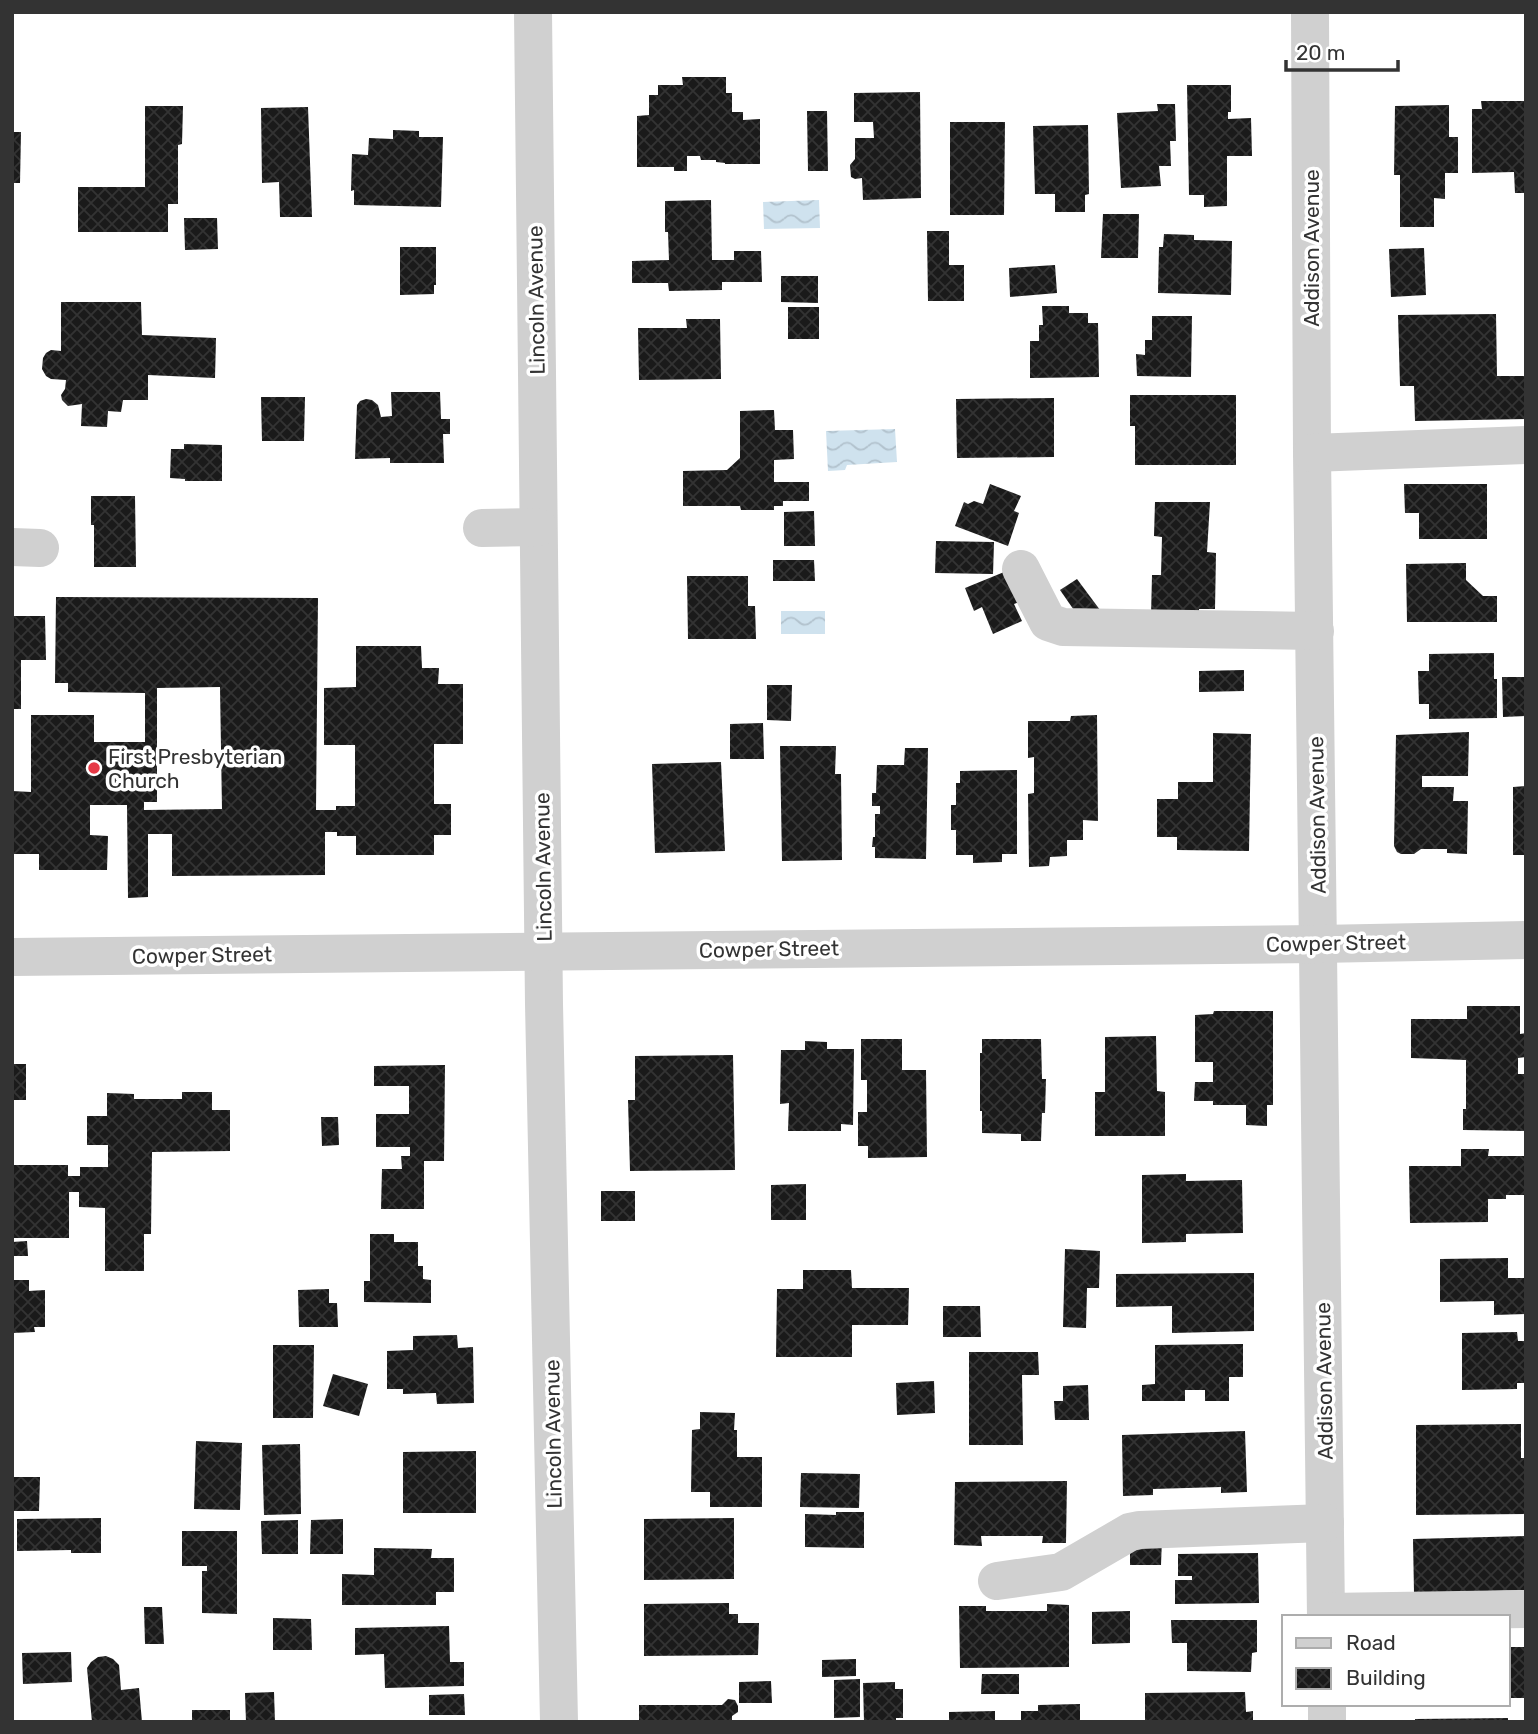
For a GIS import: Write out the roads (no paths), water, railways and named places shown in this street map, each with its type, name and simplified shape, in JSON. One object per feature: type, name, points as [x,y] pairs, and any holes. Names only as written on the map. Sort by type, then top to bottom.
[{"type":"street","name":"Lincoln Avenue","points":[[533,12],[544,1004],[559,1722]]},
{"type":"street","name":"Addison Avenue","points":[[1310,12],[1312,453],[1326,1615]]},
{"type":"street","points":[[1312,453],[1526,445]]},
{"type":"street","points":[[482,528],[538,527]]},
{"type":"street","points":[[1021,569],[1048,622],[1063,627],[1315,631]]},
{"type":"street","name":"Cowper Street","points":[[12,957],[1526,940]]},
{"type":"street","points":[[998,1581],[1061,1572],[1130,1532],[1140,1530],[1325,1523]]},
{"type":"street","points":[[1326,1615],[1526,1609]]},
{"type":"water","points":[[819,200],[820,228],[764,229],[763,202]]},
{"type":"water","points":[[895,429],[897,462],[847,465],[845,470],[828,471],[826,431]]},
{"type":"water","points":[[781,611],[825,611],[825,634],[781,634]]},
{"type":"place","name":"First Presbyterian Church","points":[[94,768]]}]
